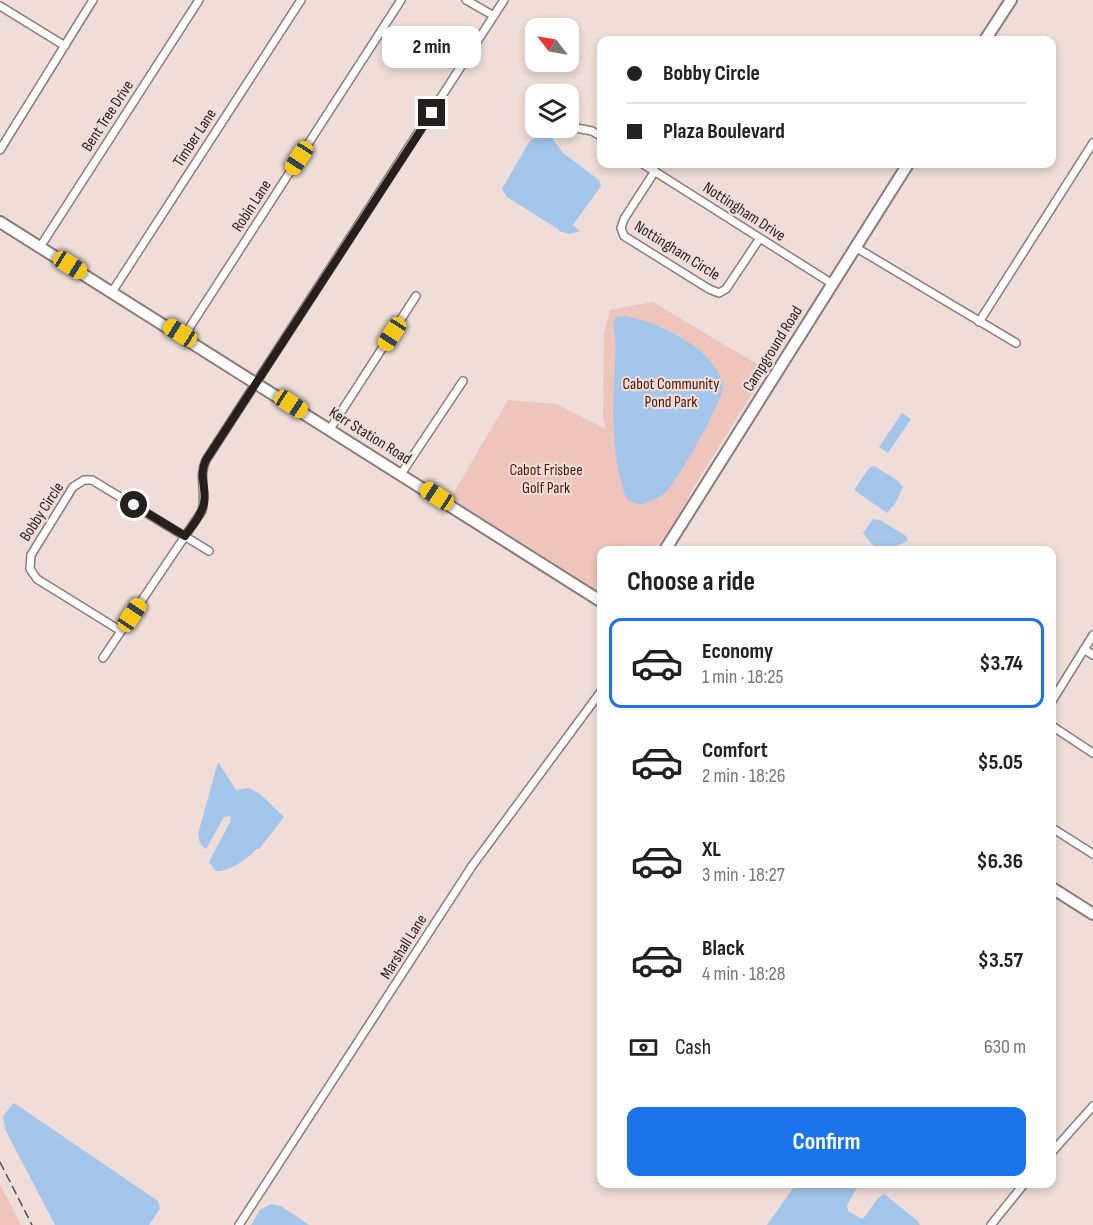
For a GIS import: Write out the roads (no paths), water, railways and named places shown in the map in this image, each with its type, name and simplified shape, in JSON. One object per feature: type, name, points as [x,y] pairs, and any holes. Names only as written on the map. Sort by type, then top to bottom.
[{"type":"street","points":[[0,150],[93,0]]},
{"type":"street","name":"Bent Tree Drive","points":[[40,247],[199,0]]},
{"type":"street","name":"Timber Lane","points":[[112,292],[301,0]]},
{"type":"street","name":"Robin Lane","points":[[184,336],[401,0]]},
{"type":"street","points":[[466,0],[494,16]]},
{"type":"street","points":[[103,658],[202,511],[204,502],[202,468],[504,0]]},
{"type":"street","points":[[988,36],[1011,0]]},
{"type":"street","points":[[0,6],[65,46]]},
{"type":"street","points":[[579,129],[597,134]]},
{"type":"street","points":[[979,322],[1093,143]]},
{"type":"street","name":"Nottingham Drive","points":[[650,168],[831,283]]},
{"type":"street","name":"Campground Road","points":[[667,546],[905,168]]},
{"type":"street","name":"Nottingham Circle","points":[[655,171],[624,219],[621,228],[624,236],[719,293],[726,289],[760,238]]},
{"type":"street","points":[[0,235],[3,224]]},
{"type":"street","name":"Kerr Station Road","points":[[3,224],[258,382],[597,599]]},
{"type":"street","points":[[855,247],[1016,343]]},
{"type":"street","points":[[330,429],[416,296]]},
{"type":"street","points":[[401,474],[463,381]]},
{"type":"street","name":"Bobby Circle","points":[[121,631],[37,579],[30,569],[31,555],[70,492],[78,483],[92,480],[185,536]]},
{"type":"street","points":[[185,536],[209,551]]},
{"type":"street","points":[[1056,694],[1093,635]]},
{"type":"street","points":[[1084,649],[1093,655]]},
{"type":"street","name":"Marshall Lane","points":[[239,1225],[472,866],[597,697]]},
{"type":"street","points":[[1056,729],[1093,753]]},
{"type":"street","points":[[1056,831],[1093,854]]},
{"type":"street","points":[[1056,891],[1093,914]]},
{"type":"street","points":[[1056,1148],[1093,1106]]},
{"type":"street","points":[[991,1225],[1021,1188]]},
{"type":"water","points":[[534,138],[552,138],[563,153],[599,180],[601,186],[573,225],[580,231],[570,234],[559,231],[507,197],[502,189],[529,142]]},
{"type":"water","points":[[624,316],[668,330],[684,339],[710,360],[719,373],[723,386],[708,422],[671,486],[660,497],[641,505],[628,500],[625,495],[614,438],[615,344],[613,324],[616,317]]},
{"type":"water","points":[[902,413],[911,419],[888,453],[879,447]]},
{"type":"water","points":[[874,466],[897,480],[903,487],[896,502],[887,513],[854,490],[869,468]]},
{"type":"water","points":[[873,519],[880,520],[906,536],[908,541],[896,546],[874,546],[863,533]]},
{"type":"water","points":[[218,762],[236,790],[249,788],[260,794],[284,817],[259,849],[233,867],[221,871],[216,871],[209,862],[231,820],[230,816],[224,817],[206,849],[200,844],[198,834]]},
{"type":"water","points":[[14,1103],[158,1201],[160,1208],[149,1225],[55,1225],[5,1129],[3,1116]]},
{"type":"water","points":[[793,1188],[857,1188],[847,1205],[848,1211],[862,1219],[884,1194],[920,1225],[767,1225]]},
{"type":"water","points":[[271,1204],[281,1206],[309,1225],[251,1225],[260,1210]]},
{"type":"railway","points":[[0,1162],[32,1225]]},
{"type":"park label","name":"Cabot Community Pond Park","points":[[671,393]]},
{"type":"park label","name":"Cabot Frisbee Golf Park","points":[[546,479]]}]
